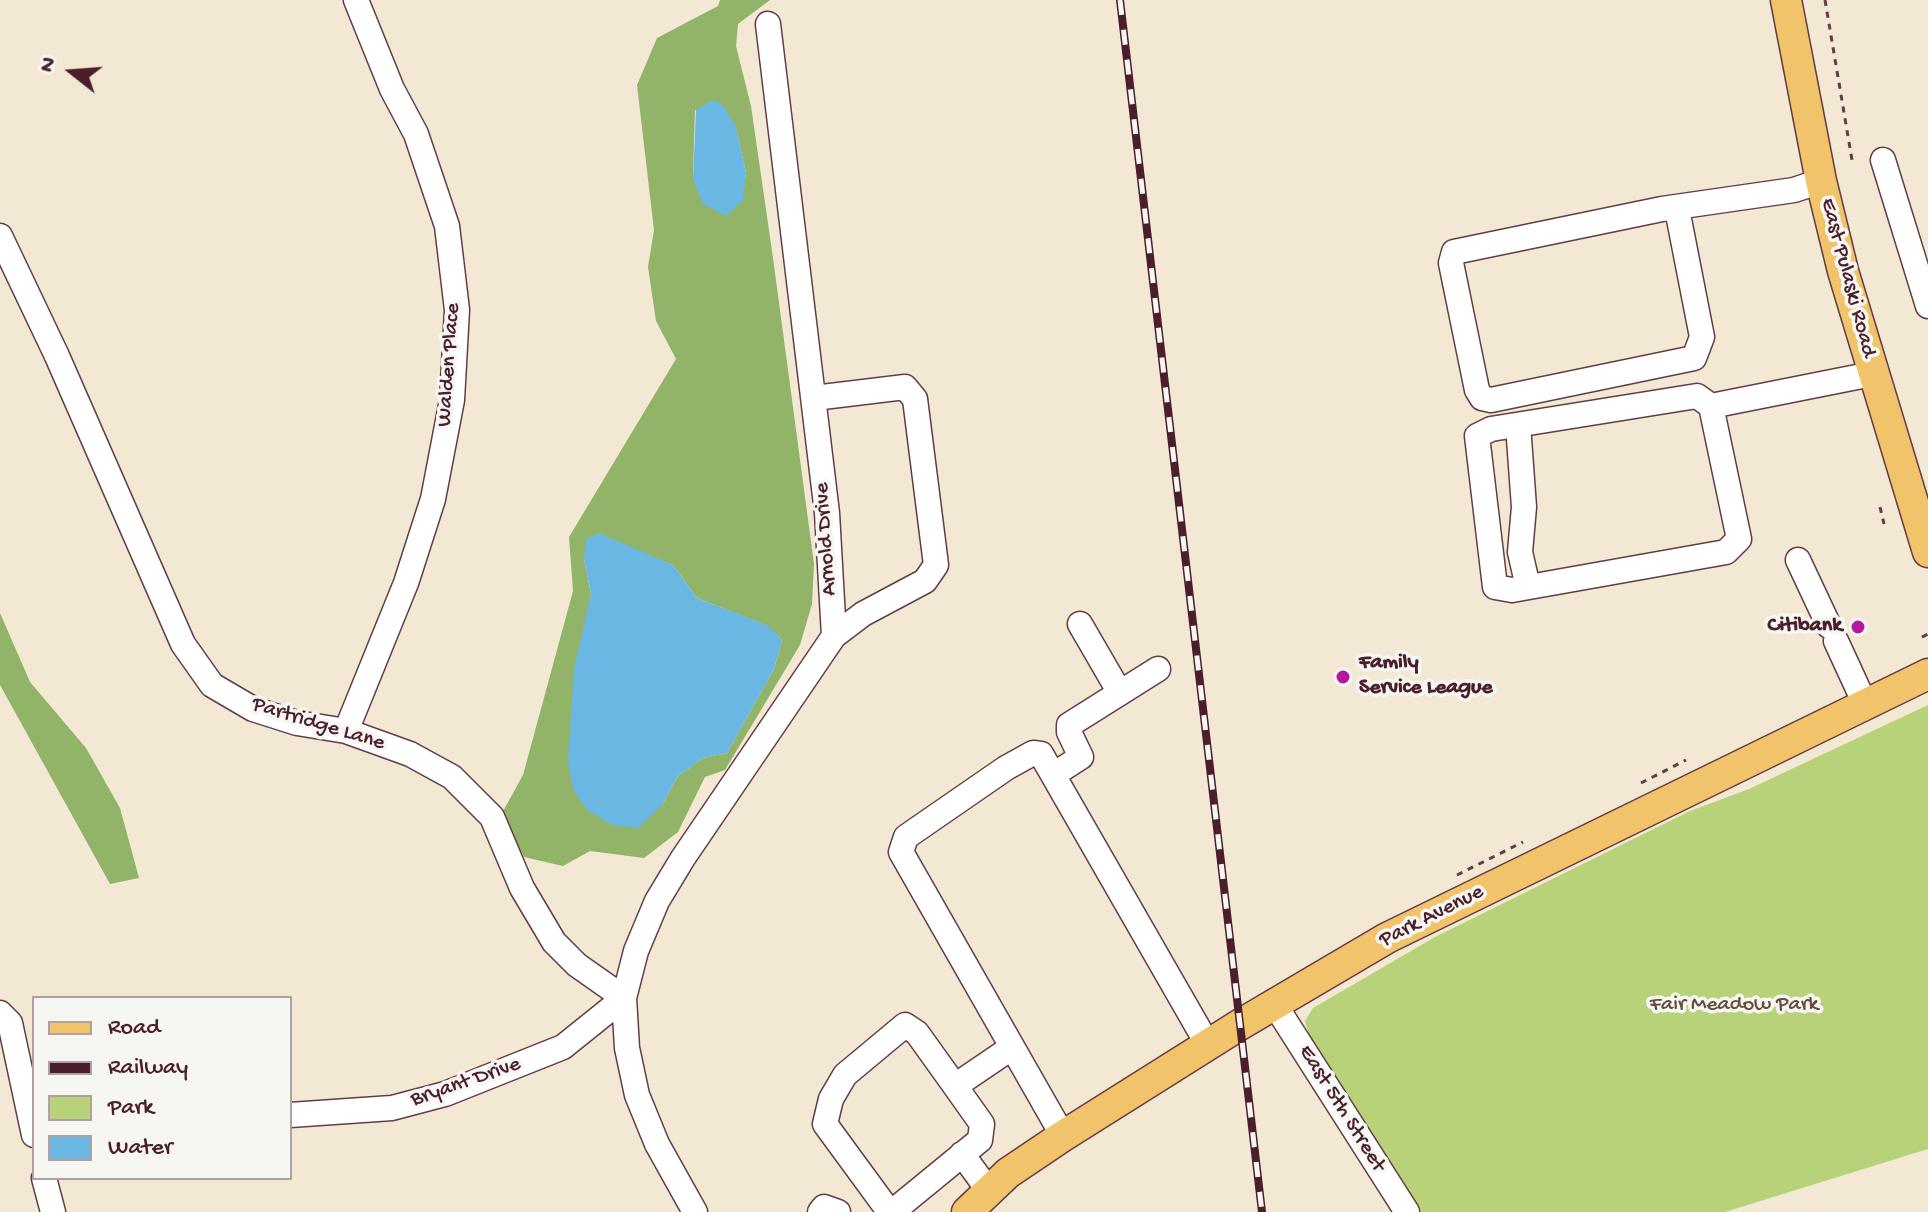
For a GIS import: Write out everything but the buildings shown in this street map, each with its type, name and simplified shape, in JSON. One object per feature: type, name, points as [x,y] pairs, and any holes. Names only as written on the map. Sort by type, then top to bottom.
[{"type":"main road","name":"East Pulaski Road","points":[[1786,0],[1821,181],[1872,374],[1928,552]]},
{"type":"main road","name":"Park Avenue","points":[[967,1212],[1008,1173],[1063,1136],[1387,938],[1928,674]]},
{"type":"street","name":"Walden Place","points":[[346,731],[406,583],[433,499],[452,400],[457,310],[447,226],[416,134],[392,89],[356,0]]},
{"type":"street","name":"Arnold Drive","points":[[768,24],[827,513],[834,636]]},
{"type":"street","points":[[1883,160],[1928,306]]},
{"type":"street","points":[[1677,209],[1702,337],[1694,358],[1491,400],[1482,398],[1477,390],[1451,263],[1454,252],[1662,209],[1794,190],[1821,181]]},
{"type":"street","name":"Partridge Lane","points":[[0,236],[57,356],[183,644],[212,685],[253,709],[297,723],[346,731],[410,754],[452,777],[492,817],[522,888],[554,942],[577,965],[624,998]]},
{"type":"street","points":[[1711,406],[1872,374]]},
{"type":"street","points":[[695,1212],[657,1144],[637,1095],[627,1048],[624,998],[636,951],[670,879],[834,636],[863,614],[925,581],[936,565],[915,399],[905,387],[814,398]]},
{"type":"street","points":[[1697,396],[1711,406],[1739,539],[1726,552],[1528,587],[1495,587],[1477,436],[1518,425],[1697,396]]},
{"type":"street","points":[[1518,425],[1524,507],[1520,552],[1528,587]]},
{"type":"street","points":[[1798,560],[1865,704]]},
{"type":"street","points":[[1080,624],[1120,693]]},
{"type":"street","points":[[1053,775],[1081,757],[1069,732],[1069,725],[1158,669]]},
{"type":"street","points":[[1063,1136],[901,852],[902,844],[937,815],[1033,753],[1041,754],[1208,1045]]},
{"type":"street","name":"Bryant Drive","points":[[292,1115],[392,1108],[445,1094],[563,1047],[624,998]]},
{"type":"street","name":"East 5th Street","points":[[1275,1005],[1407,1212]]},
{"type":"street","points":[[5,1018],[32,1034]]},
{"type":"street","points":[[5,1018],[32,1127]]},
{"type":"street","points":[[905,1025],[917,1033],[955,1086],[982,1124],[980,1140],[897,1208],[888,1210],[825,1124],[831,1099],[845,1075],[905,1025]]},
{"type":"street","points":[[955,1086],[1011,1048]]},
{"type":"street","points":[[962,1154],[989,1191]]},
{"type":"street","points":[[45,1180],[53,1212]]},
{"type":"street","points":[[820,1212],[824,1207],[838,1212]]},
{"type":"path","points":[[1825,0],[1852,160]]},
{"type":"path","points":[[1880,507],[1884,524]]},
{"type":"path","points":[[1922,637],[1928,634]]},
{"type":"path","points":[[1641,783],[1686,760]]},
{"type":"path","points":[[1457,875],[1523,842]]},
{"type":"green space","points":[[720,0],[770,0],[738,24],[736,46],[751,106],[773,258],[814,564],[812,604],[800,645],[725,770],[705,777],[678,832],[644,858],[590,851],[563,866],[524,857],[502,813],[523,775],[573,591],[569,537],[676,359],[656,321],[648,267],[654,230],[637,85],[657,38],[718,6]],"holes":[[[695,110],[736,128],[746,173],[742,200],[693,179]],[[646,555],[673,565],[697,598],[768,626],[782,640],[774,669],[727,753],[703,758],[678,776],[662,805],[586,625],[591,594],[584,559]]]},
{"type":"green space","points":[[0,613],[30,682],[86,748],[120,808],[139,878],[110,884],[0,685]]},
{"type":"green space","name":"Fair Meadow Park","points":[[1928,705],[1928,1149],[1725,1212],[1419,1212],[1310,1039],[1305,1021],[1313,1008],[1435,937],[1690,811],[1749,789]]},
{"type":"water","points":[[713,100],[723,105],[736,127],[746,173],[743,200],[726,216],[703,204],[693,179],[696,110]]},
{"type":"water","points":[[599,533],[673,565],[697,598],[769,626],[782,640],[774,669],[727,753],[703,758],[678,776],[662,805],[638,828],[612,825],[587,810],[573,789],[568,762],[574,669],[591,594],[584,559],[586,539]]},
{"type":"railway","points":[[1120,0],[1262,1212]]},
{"type":"place","name":"Citibank","points":[[1858,627]]},
{"type":"place","name":"Family Service League","points":[[1343,677]]}]
